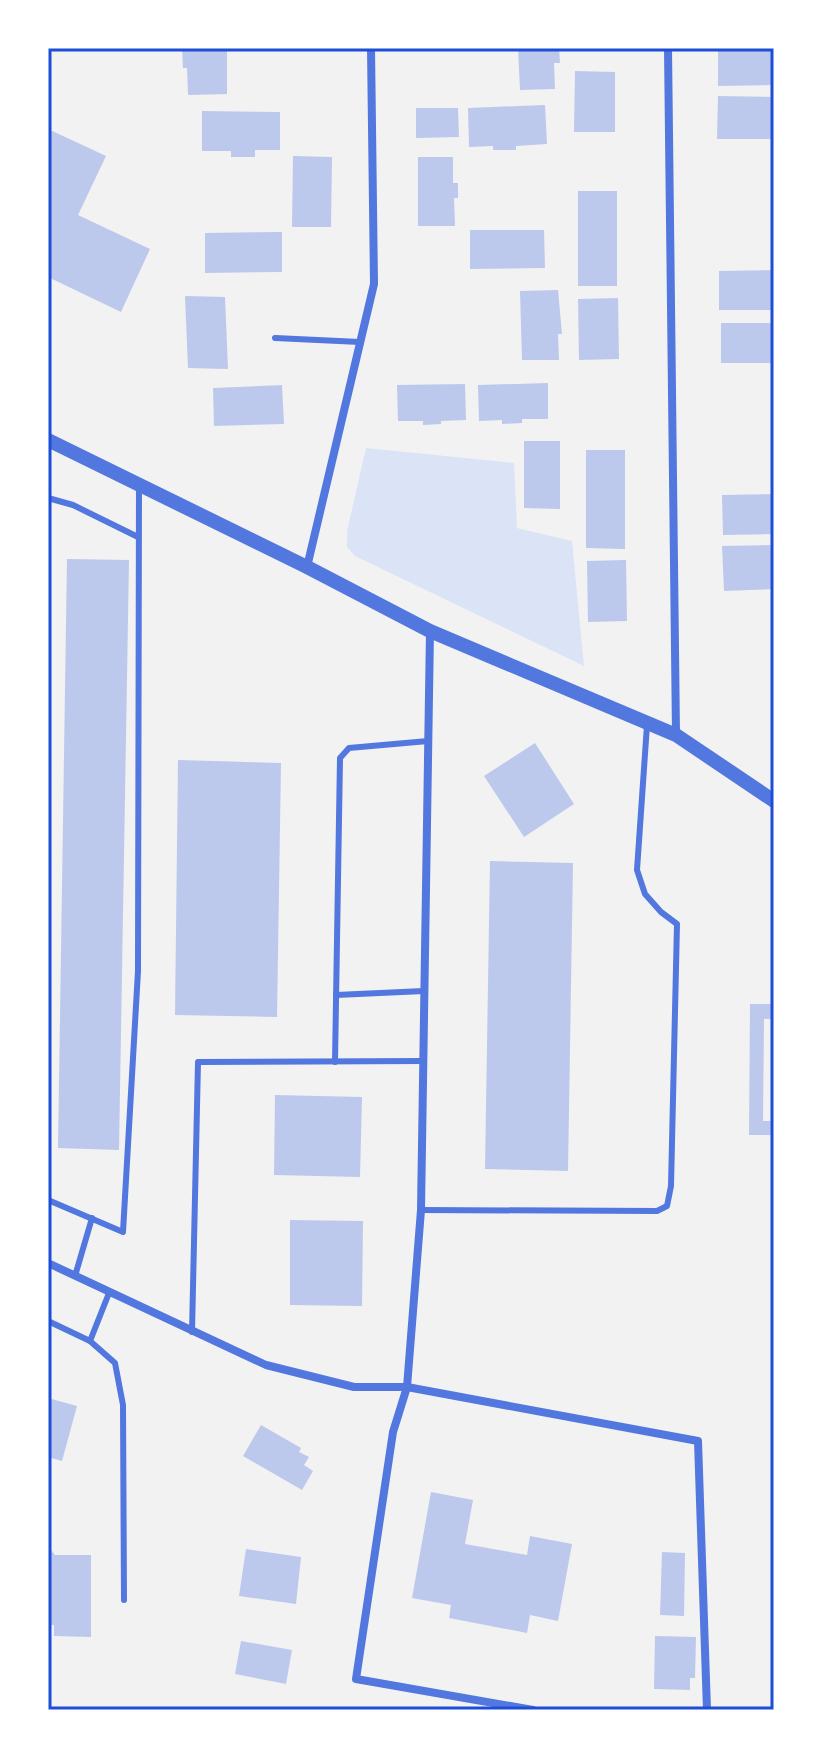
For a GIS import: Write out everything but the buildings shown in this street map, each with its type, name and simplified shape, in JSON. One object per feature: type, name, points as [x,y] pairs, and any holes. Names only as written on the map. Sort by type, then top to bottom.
[{"type":"street","points":[[307,567],[374,284],[371,48]]},
{"type":"street","points":[[668,48],[676,735]]},
{"type":"street","points":[[48,440],[430,631],[676,735],[774,801]]},
{"type":"street","points":[[430,631],[421,1210],[407,1387],[393,1432],[356,1679],[495,1707],[533,1710]]},
{"type":"street","points":[[48,1263],[266,1365],[354,1387],[407,1387],[698,1441],[707,1710]]},
{"type":"lane","points":[[275,338],[360,342]]},
{"type":"lane","points":[[48,1200],[123,1232],[138,971],[139,485]]},
{"type":"lane","points":[[48,498],[73,505],[138,537]]},
{"type":"lane","points":[[421,1210],[657,1211],[667,1206],[671,1186],[677,924],[645,894],[637,870],[647,722]]},
{"type":"lane","points":[[335,1062],[340,758],[349,748],[428,741]]},
{"type":"lane","points":[[336,995],[424,991]]},
{"type":"lane","points":[[192,1332],[198,1062],[423,1061]]},
{"type":"lane","points":[[75,1276],[92,1218]]},
{"type":"lane","points":[[90,1341],[109,1293]]},
{"type":"lane","points":[[48,1321],[90,1341],[115,1363],[123,1405],[124,1600]]},
{"type":"shaded area","points":[[366,448],[514,463],[517,528],[572,541],[584,666],[355,556],[347,547],[347,531]]}]
